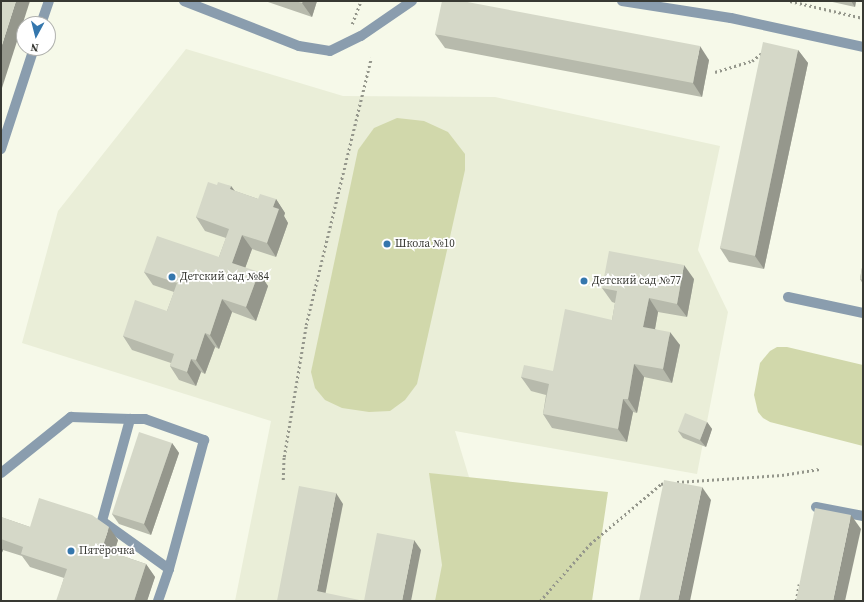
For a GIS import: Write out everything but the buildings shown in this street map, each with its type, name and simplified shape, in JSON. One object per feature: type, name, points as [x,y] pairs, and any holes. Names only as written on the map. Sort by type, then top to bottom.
[{"type":"street","points":[[44,16],[49,1]]},
{"type":"street","points":[[184,1],[299,46],[330,51],[361,36],[412,1]]},
{"type":"street","points":[[622,1],[718,16],[863,47]]},
{"type":"street","points":[[1,149],[31,56]]},
{"type":"street","points":[[788,297],[863,313]]},
{"type":"street","points":[[1,473],[71,417],[144,419],[204,440],[169,569],[158,601]]},
{"type":"street","points":[[130,419],[102,521],[169,569]]},
{"type":"street","points":[[816,507],[863,516]]},
{"type":"path","points":[[352,25],[361,1]]},
{"type":"path","points":[[790,1],[863,18]]},
{"type":"path","points":[[715,72],[752,61],[762,53],[765,26]]},
{"type":"path","points":[[283,480],[284,457],[306,325],[371,58]]},
{"type":"path","points":[[540,601],[590,544],[661,484],[782,475],[820,469]]},
{"type":"path","points":[[796,601],[799,584]]},
{"type":"shaded area","points":[[186,49],[343,96],[495,97],[720,146],[698,250],[728,312],[697,474],[455,431],[490,546],[477,601],[235,601],[271,421],[22,343],[58,211]]},
{"type":"green space","points":[[397,118],[424,121],[448,132],[465,154],[465,170],[417,384],[405,400],[390,411],[369,412],[342,408],[325,400],[315,388],[311,372],[358,150],[374,128]]},
{"type":"green space","points":[[777,347],[787,347],[863,365],[863,446],[770,422],[763,418],[758,412],[754,395],[760,363],[770,351]]},
{"type":"green space","points":[[429,473],[608,492],[592,601],[435,601],[442,565]]},
{"type":"place","name":"Школа №10","points":[[387,244]]},
{"type":"place","name":"Детский сад №84","points":[[172,277]]},
{"type":"place","name":"Детский сад №77","points":[[584,281]]},
{"type":"place","name":"Пятёрочка","points":[[71,551]]}]
